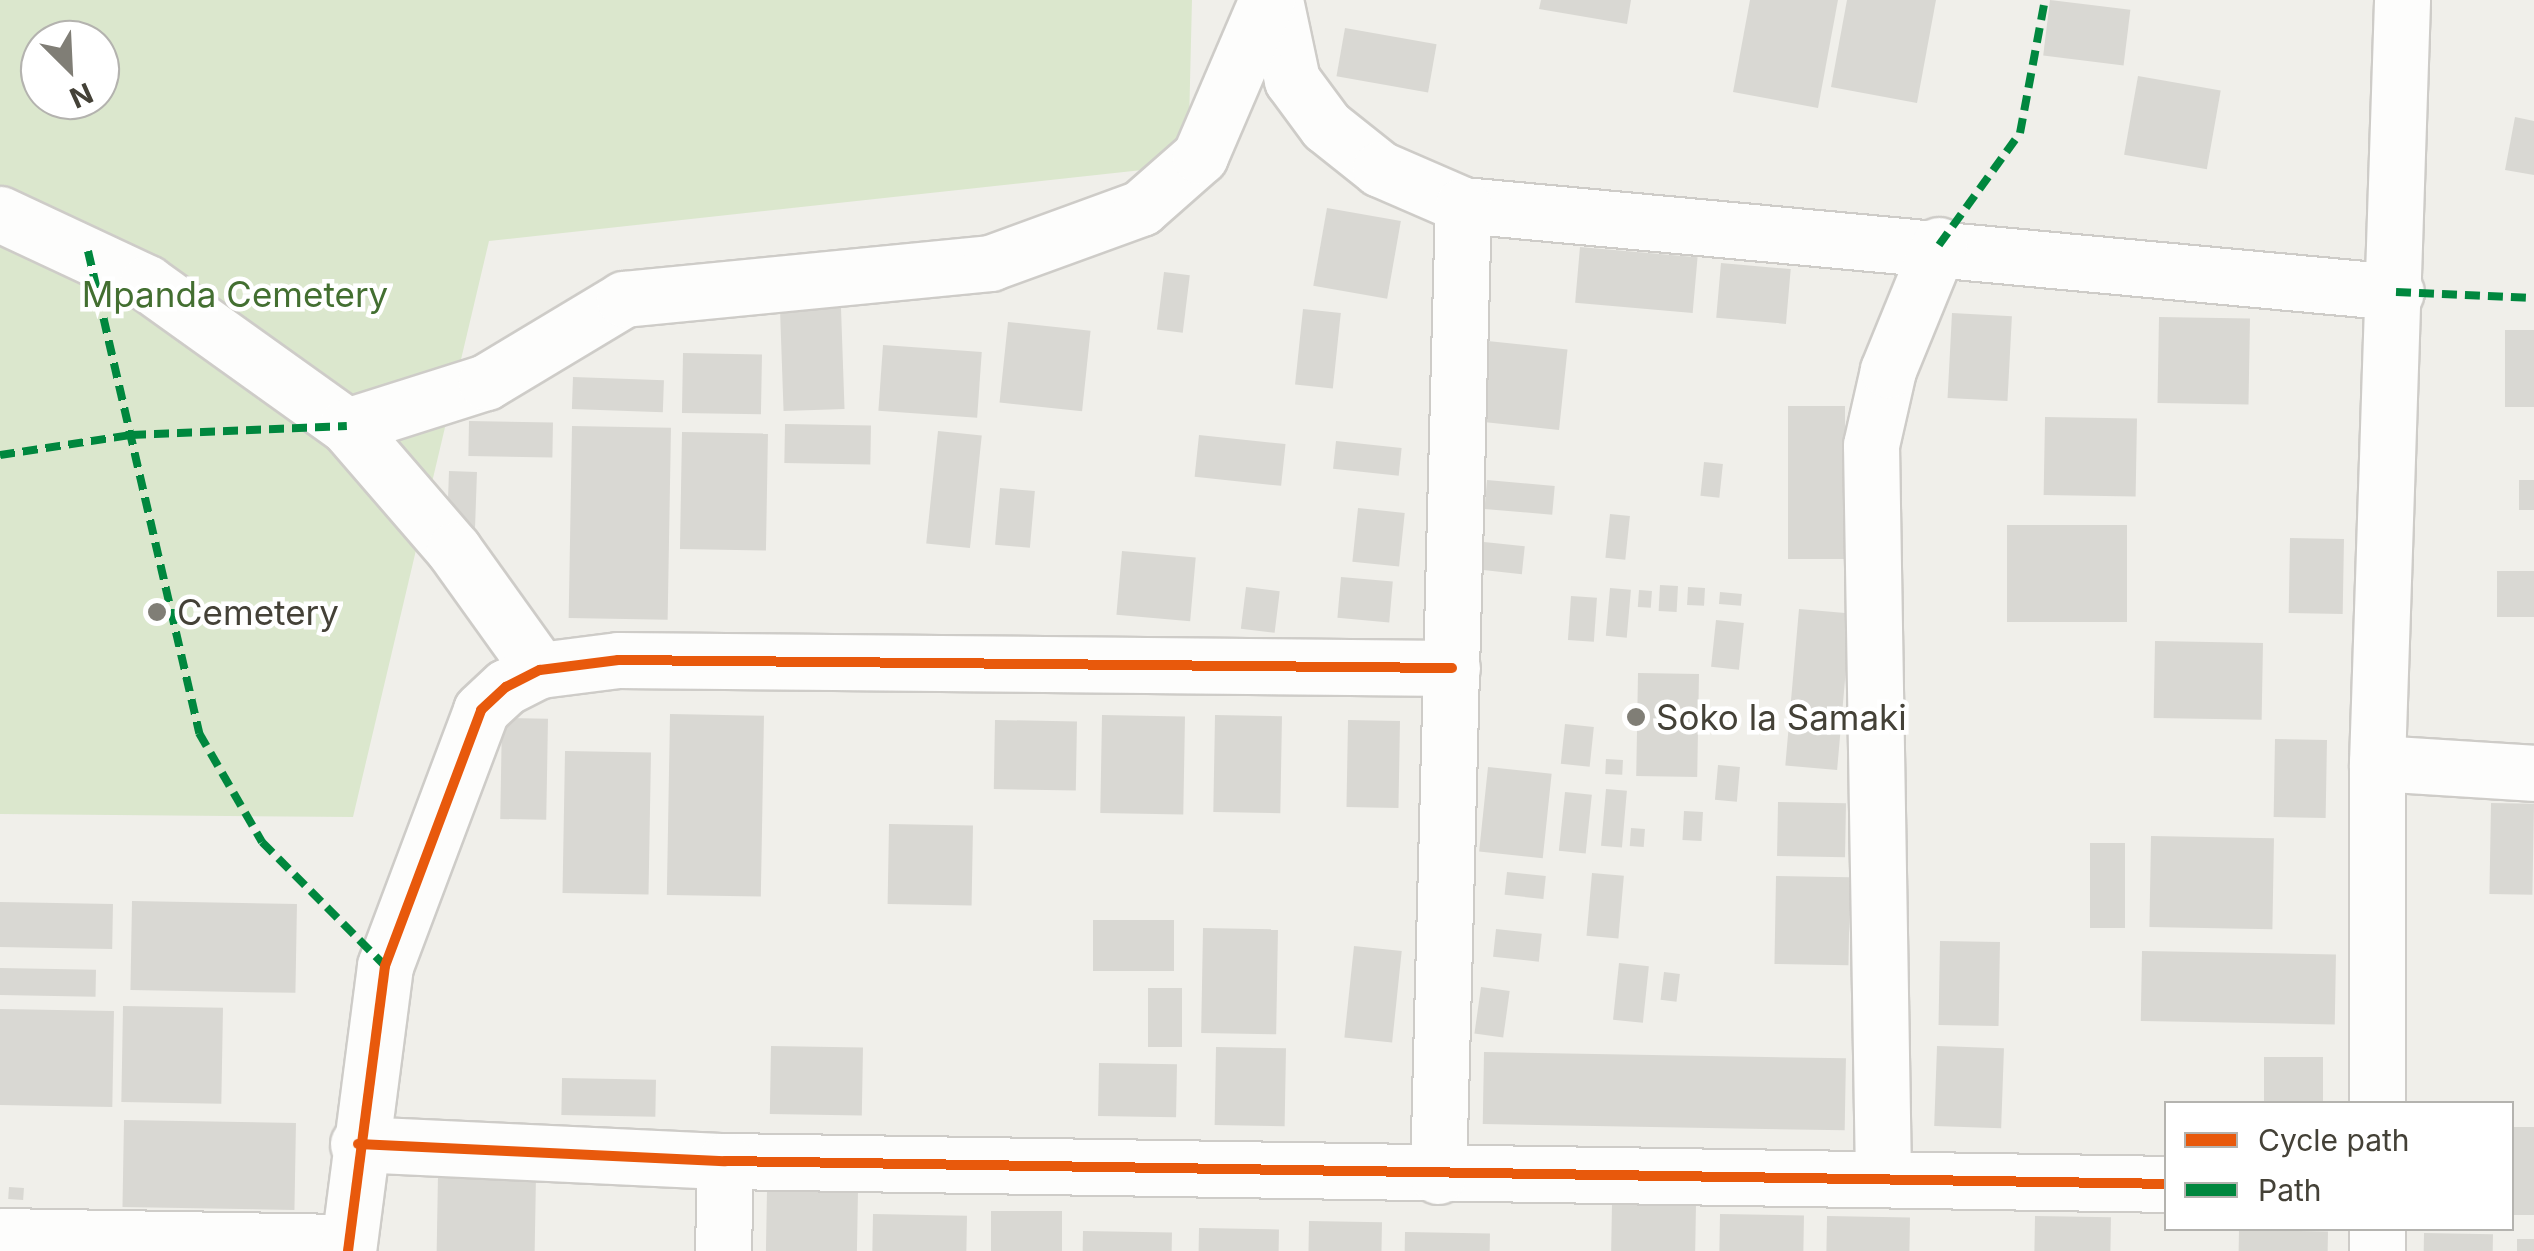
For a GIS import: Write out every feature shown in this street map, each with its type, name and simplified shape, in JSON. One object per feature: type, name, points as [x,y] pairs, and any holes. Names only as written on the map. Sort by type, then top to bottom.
[{"type":"street","points":[[347,426],[486,382],[624,298],[990,263],[1141,208],[1200,156],[1267,0]]},
{"type":"street","points":[[1275,0],[1292,80],[1326,126],[1380,169],[1463,204],[1939,244],[2396,292]]},
{"type":"street","points":[[2377,1101],[2377,763],[2396,292],[2402,0]]},
{"type":"street","points":[[1438,1176],[1463,204]]},
{"type":"street","points":[[0,214],[147,283],[347,426],[454,550],[540,670]]},
{"type":"street","points":[[1882,1176],[1871,445],[1888,370],[1939,244]]},
{"type":"street","points":[[0,1236],[348,1247],[358,1144],[385,966],[437,813],[481,710],[540,670],[767,657],[1452,668]]},
{"type":"street","points":[[2377,763],[2534,773]]},
{"type":"street","points":[[358,1144],[725,1161],[1438,1176],[1882,1176],[2164,1184]]},
{"type":"street","points":[[723,1251],[725,1161]]},
{"type":"green space","name":"Mpanda Cemetery","points":[[0,0],[1192,0],[1188,165],[489,241],[353,817],[0,814]]},
{"type":"building","points":[[1541,0],[1631,0],[1627,24],[1539,9]]},
{"type":"building","points":[[1750,0],[1838,0],[1818,108],[1733,92]]},
{"type":"building","points":[[1847,0],[1936,0],[1917,103],[1831,87]]},
{"type":"building","points":[[2050,0],[2130,10],[2124,65],[2043,56]]},
{"type":"building","points":[[1345,28],[1437,44],[1428,92],[1336,76]]},
{"type":"building","points":[[2138,76],[2221,91],[2207,169],[2124,155]]},
{"type":"building","points":[[2515,117],[2534,121],[2534,175],[2505,170]]},
{"type":"building","points":[[1327,208],[1401,221],[1387,299],[1313,286]]},
{"type":"building","points":[[1580,247],[1698,257],[1693,313],[1575,303]]},
{"type":"building","points":[[1721,263],[1791,269],[1786,324],[1716,318]]},
{"type":"building","points":[[1164,272],[1190,275],[1183,333],[1157,330]]},
{"type":"building","points":[[841,308],[845,409],[784,411],[780,310]]},
{"type":"building","points":[[1303,309],[1341,313],[1333,389],[1295,385]]},
{"type":"building","points":[[1952,313],[2012,316],[2007,401],[1948,398]]},
{"type":"building","points":[[2159,317],[2250,319],[2248,405],[2157,403]]},
{"type":"building","points":[[1008,322],[1091,331],[1082,411],[1000,403]]},
{"type":"building","points":[[2505,330],[2534,330],[2534,407],[2505,407]]},
{"type":"building","points":[[1478,340],[1568,349],[1559,430],[1470,421]]},
{"type":"building","points":[[883,345],[982,352],[977,418],[878,411]]},
{"type":"building","points":[[683,353],[762,354],[761,414],[682,413]]},
{"type":"building","points":[[573,377],[664,380],[663,412],[572,409]]},
{"type":"building","points":[[1788,406],[1845,406],[1845,559],[1788,559]]},
{"type":"building","points":[[2045,417],[2137,419],[2136,497],[2044,495]]},
{"type":"building","points":[[469,421],[553,422],[552,457],[468,456]]},
{"type":"building","points":[[785,424],[871,426],[870,464],[784,463]]},
{"type":"building","points":[[572,426],[671,428],[668,620],[569,618]]},
{"type":"building","points":[[938,431],[982,436],[970,548],[926,543]]},
{"type":"building","points":[[682,432],[768,434],[766,550],[680,549]]},
{"type":"building","points":[[1199,435],[1286,444],[1281,486],[1195,477]]},
{"type":"building","points":[[1336,441],[1402,448],[1399,476],[1333,469]]},
{"type":"building","points":[[1704,462],[1723,464],[1719,498],[1700,496]]},
{"type":"building","points":[[449,471],[477,472],[475,533],[447,532]]},
{"type":"building","points":[[1487,480],[1555,486],[1552,515],[1484,509]]},
{"type":"building","points":[[2519,480],[2534,480],[2534,510],[2519,510]]},
{"type":"building","points":[[1000,488],[1035,491],[1030,548],[995,545]]},
{"type":"building","points":[[1358,508],[1405,513],[1399,567],[1352,562]]},
{"type":"building","points":[[1610,514],[1630,516],[1625,560],[1605,558]]},
{"type":"building","points":[[2007,525],[2127,525],[2127,622],[2007,622]]},
{"type":"building","points":[[2290,538],[2344,539],[2343,614],[2289,613]]},
{"type":"building","points":[[1484,542],[1525,546],[1522,574],[1481,570]]},
{"type":"building","points":[[1122,551],[1196,557],[1190,621],[1116,615]]},
{"type":"building","points":[[2497,571],[2534,571],[2534,617],[2497,617]]},
{"type":"building","points":[[1341,577],[1393,582],[1389,622],[1337,618]]},
{"type":"building","points":[[1660,585],[1678,586],[1677,612],[1659,611]]},
{"type":"building","points":[[1246,587],[1280,591],[1275,633],[1241,629]]},
{"type":"building","points":[[1688,587],[1705,588],[1704,606],[1687,605]]},
{"type":"building","points":[[1610,588],[1631,590],[1627,638],[1606,636]]},
{"type":"building","points":[[1639,590],[1652,591],[1651,608],[1638,607]]},
{"type":"building","points":[[1720,592],[1742,594],[1741,606],[1719,604]]},
{"type":"building","points":[[1571,596],[1597,598],[1594,642],[1568,640]]},
{"type":"building","points":[[1799,609],[1851,614],[1837,770],[1785,765]]},
{"type":"building","points":[[1716,620],[1744,623],[1739,670],[1711,667]]},
{"type":"building","points":[[2155,641],[2263,643],[2262,720],[2154,718]]},
{"type":"building","points":[[1638,673],[1699,674],[1697,777],[1636,776]]},
{"type":"building","points":[[670,714],[764,716],[761,897],[667,895]]},
{"type":"building","points":[[1102,715],[1185,716],[1183,814],[1100,813]]},
{"type":"building","points":[[1215,715],[1282,716],[1280,813],[1213,812]]},
{"type":"building","points":[[502,718],[548,719],[546,820],[500,819]]},
{"type":"building","points":[[995,720],[1077,721],[1076,790],[994,789]]},
{"type":"building","points":[[1348,720],[1400,721],[1398,808],[1346,807]]},
{"type":"building","points":[[1565,724],[1594,727],[1590,767],[1561,764]]},
{"type":"building","points":[[2275,739],[2327,740],[2326,818],[2274,817]]},
{"type":"building","points":[[565,751],[651,753],[649,894],[563,893]]},
{"type":"building","points":[[1606,759],[1623,760],[1622,775],[1605,774]]},
{"type":"building","points":[[1718,765],[1740,767],[1737,802],[1715,800]]},
{"type":"building","points":[[1488,767],[1552,774],[1543,858],[1479,852]]},
{"type":"building","points":[[1606,789],[1627,791],[1622,848],[1601,846]]},
{"type":"building","points":[[1565,792],[1592,795],[1586,853],[1559,851]]},
{"type":"building","points":[[1778,802],[1846,803],[1845,857],[1777,856]]},
{"type":"building","points":[[2491,803],[2534,804],[2532,895],[2489,894]]},
{"type":"building","points":[[1684,811],[1703,812],[1701,841],[1682,840]]},
{"type":"building","points":[[889,824],[973,825],[972,905],[888,904]]},
{"type":"building","points":[[1631,828],[1645,829],[1644,847],[1630,846]]},
{"type":"building","points":[[2151,836],[2274,838],[2272,929],[2149,927]]},
{"type":"building","points":[[2090,843],[2125,843],[2125,928],[2090,928]]},
{"type":"building","points":[[1507,872],[1546,876],[1543,899],[1505,895]]},
{"type":"building","points":[[1592,873],[1624,876],[1618,939],[1587,936]]},
{"type":"building","points":[[1776,876],[1850,877],[1848,965],[1774,964]]},
{"type":"building","points":[[132,901],[297,904],[295,993],[130,990]]},
{"type":"building","points":[[0,902],[113,904],[112,949],[0,947]]},
{"type":"building","points":[[1093,920],[1174,920],[1174,971],[1093,971]]},
{"type":"building","points":[[1203,928],[1278,929],[1276,1034],[1201,1033]]},
{"type":"building","points":[[1496,929],[1542,934],[1539,962],[1493,957]]},
{"type":"building","points":[[1940,941],[2000,942],[1999,1026],[1939,1025]]},
{"type":"building","points":[[1354,946],[1402,951],[1392,1043],[1344,1037]]},
{"type":"building","points":[[2142,951],[2336,954],[2335,1024],[2141,1021]]},
{"type":"building","points":[[1619,963],[1649,966],[1643,1023],[1613,1020]]},
{"type":"building","points":[[0,968],[96,970],[96,997],[0,995]]},
{"type":"building","points":[[1664,972],[1680,974],[1676,1002],[1661,1000]]},
{"type":"building","points":[[1481,987],[1510,991],[1503,1038],[1474,1034]]},
{"type":"building","points":[[1148,988],[1182,988],[1182,1047],[1148,1047]]},
{"type":"building","points":[[123,1006],[223,1008],[221,1104],[121,1102]]},
{"type":"building","points":[[0,1009],[114,1011],[112,1107],[0,1105]]},
{"type":"building","points":[[771,1046],[863,1048],[862,1116],[770,1114]]},
{"type":"building","points":[[1937,1046],[2004,1048],[2001,1128],[1934,1126]]},
{"type":"building","points":[[1216,1047],[1286,1048],[1285,1126],[1215,1125]]},
{"type":"building","points":[[1484,1052],[1846,1058],[1845,1130],[1483,1124]]},
{"type":"building","points":[[2264,1057],[2323,1057],[2323,1101],[2264,1101]]},
{"type":"building","points":[[1099,1063],[1177,1064],[1176,1117],[1098,1116]]},
{"type":"building","points":[[562,1078],[656,1080],[655,1117],[561,1115]]},
{"type":"building","points":[[124,1120],[296,1123],[294,1210],[122,1207]]},
{"type":"building","points":[[2514,1127],[2534,1127],[2534,1215],[2514,1215]]},
{"type":"building","points":[[438,1174],[536,1176],[535,1251],[437,1251]]},
{"type":"building","points":[[9,1187],[24,1188],[23,1200],[8,1199]]},
{"type":"building","points":[[767,1189],[858,1191],[857,1251],[766,1251]]},
{"type":"building","points":[[1612,1203],[1696,1204],[1695,1251],[1611,1251]]},
{"type":"building","points":[[991,1211],[1062,1211],[1062,1251],[991,1251]]},
{"type":"building","points":[[873,1214],[967,1216],[966,1251],[872,1251]]},
{"type":"building","points":[[1720,1214],[1804,1215],[1803,1251],[1719,1251]]},
{"type":"building","points":[[1827,1216],[1910,1217],[1909,1251],[1826,1251]]},
{"type":"building","points":[[2035,1216],[2111,1217],[2110,1251],[2034,1251]]},
{"type":"building","points":[[1309,1221],[1382,1222],[1381,1251],[1308,1251]]},
{"type":"building","points":[[1199,1228],[1279,1229],[1279,1251],[1199,1251]]},
{"type":"building","points":[[1083,1231],[1172,1233],[1172,1251],[1083,1251]]},
{"type":"building","points":[[2239,1231],[2328,1232],[2328,1251],[2239,1251]]},
{"type":"building","points":[[1405,1232],[1490,1233],[1490,1251],[1405,1251]]},
{"type":"building","points":[[2424,1233],[2493,1234],[2493,1251],[2424,1251]]},
{"type":"building","points":[[2517,1239],[2534,1239],[2534,1251],[2517,1251]]},
{"type":"marked path","points":[[1939,245],[2020,133],[2045,0]]},
{"type":"marked path","points":[[88,251],[199,733],[262,842],[385,966]]},
{"type":"marked path","points":[[2396,292],[2534,298]]},
{"type":"marked path","points":[[0,455],[131,435],[347,426]]},
{"type":"cycle path","points":[[348,1251],[385,966],[481,710],[506,687],[540,670],[618,660],[1452,668]]},
{"type":"cycle path","points":[[358,1144],[725,1161],[2164,1184]]},
{"type":"place","name":"Cemetery","points":[[157,612]]},
{"type":"place","name":"Soko la Samaki","points":[[1636,717]]}]
